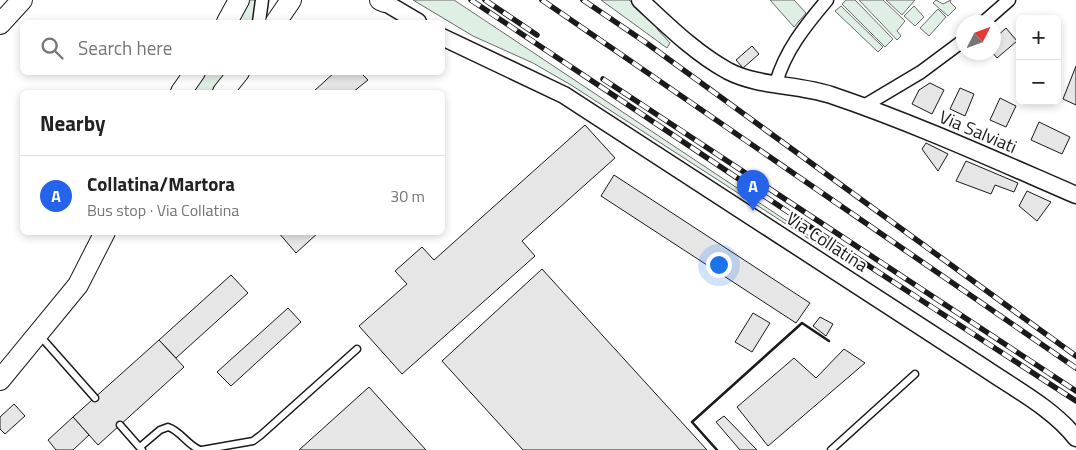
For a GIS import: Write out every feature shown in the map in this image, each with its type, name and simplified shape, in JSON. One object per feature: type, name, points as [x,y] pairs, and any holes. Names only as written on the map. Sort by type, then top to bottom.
[{"type":"main road","points":[[0,24],[22,0]]},
{"type":"main road","points":[[228,20],[239,0]]},
{"type":"main road","points":[[182,90],[193,75]]},
{"type":"main road","points":[[225,90],[237,75]]},
{"type":"main road","points":[[78,285],[103,235]]},
{"type":"main road","points":[[0,380],[78,285],[116,235]]},
{"type":"street","points":[[259,20],[262,0]]},
{"type":"street","name":"Via Salviati","points":[[640,0],[696,49],[718,65],[744,78],[820,92],[864,106],[1076,195]]},
{"type":"street","points":[[776,83],[781,66],[798,37],[826,0]]},
{"type":"street","points":[[992,15],[1009,0]]},
{"type":"street","points":[[382,1],[415,20]]},
{"type":"street","name":"Via Collatina","points":[[445,38],[564,95],[1011,386],[1063,424],[1076,438]]},
{"type":"street","points":[[864,106],[921,72],[956,46]]},
{"type":"lane","points":[[38,334],[95,398]]},
{"type":"lane","points":[[120,425],[141,449],[160,430],[168,427],[176,429],[192,447],[201,450],[252,441],[357,349]]},
{"type":"lane","points":[[830,450],[915,374]]},
{"type":"green space","points":[[249,0],[257,0],[254,20],[236,20]]},
{"type":"green space","points":[[413,0],[454,0],[838,255],[837,257],[571,85],[533,63],[473,36]]},
{"type":"green space","points":[[601,0],[629,0],[655,23],[658,30],[670,43],[667,48]]},
{"type":"green space","points":[[770,0],[794,0],[806,13],[794,27]]},
{"type":"green space","points":[[846,0],[855,0],[893,39],[885,47],[842,4]]},
{"type":"green space","points":[[859,0],[883,0],[905,21],[897,31],[901,36],[897,40]]},
{"type":"green space","points":[[886,0],[915,0],[902,15]]},
{"type":"green space","points":[[936,0],[943,4],[951,0],[950,2],[956,8],[948,16],[933,3]]},
{"type":"green space","points":[[841,6],[883,47],[878,52],[835,11]]},
{"type":"green space","points":[[914,6],[924,17],[915,26],[904,16]]},
{"type":"green space","points":[[938,9],[946,17],[929,36],[920,28]]},
{"type":"green space","points":[[202,75],[224,75],[213,90],[190,90]]},
{"type":"building","points":[[1006,28],[1016,42],[1001,55],[1001,33]]},
{"type":"building","points":[[752,46],[759,54],[743,68],[736,60]]},
{"type":"building","points":[[1076,66],[1076,105],[1063,99]]},
{"type":"building","points":[[332,75],[363,75],[368,80],[356,90],[315,90]]},
{"type":"building","points":[[930,83],[944,90],[932,114],[912,104],[919,90]]},
{"type":"building","points":[[960,88],[974,94],[965,116],[950,109]]},
{"type":"building","points":[[1000,98],[1016,106],[1006,127],[990,120]]},
{"type":"building","points":[[1039,122],[1070,137],[1062,154],[1031,140]]},
{"type":"building","points":[[585,125],[615,158],[522,241],[535,256],[402,374],[359,326],[407,284],[395,271],[422,247],[434,260]]},
{"type":"building","points":[[926,143],[948,154],[938,171],[922,149]]},
{"type":"building","points":[[966,161],[1018,183],[1014,192],[995,185],[991,194],[956,181]]},
{"type":"building","points":[[614,175],[810,303],[796,323],[601,196]]},
{"type":"building","points":[[1027,191],[1051,202],[1037,221],[1019,206]]},
{"type":"building","points":[[281,235],[316,235],[296,253]]},
{"type":"building","points":[[542,269],[707,450],[523,450],[442,361]]},
{"type":"building","points":[[231,275],[248,293],[176,358],[159,340]]},
{"type":"building","points":[[288,308],[301,322],[231,386],[217,372]]},
{"type":"building","points":[[753,313],[770,323],[752,352],[735,342]]},
{"type":"building","points":[[820,317],[833,324],[826,336],[813,326]]},
{"type":"building","points":[[159,340],[184,367],[98,445],[73,417]]},
{"type":"building","points":[[844,349],[865,363],[768,446],[737,407],[794,358],[816,378]]},
{"type":"building","points":[[369,387],[426,450],[299,450]]},
{"type":"building","points":[[14,404],[25,416],[5,434],[0,429],[0,417]]},
{"type":"building","points":[[724,416],[757,450],[740,450],[716,422]]},
{"type":"building","points":[[73,417],[89,435],[73,450],[56,450],[48,440]]},
{"type":"railway","points":[[471,0],[872,268],[1076,401]]},
{"type":"railway","points":[[485,0],[537,35]]},
{"type":"railway","points":[[542,0],[1076,368]]},
{"type":"railway","points":[[583,0],[645,42],[1076,356]]},
{"type":"railway","points":[[603,79],[1076,391]]},
{"type":"wall","points":[[717,450],[692,422],[802,323],[829,341]]},
{"type":"place","name":"Collatina/Martora","points":[[753,211]]}]
